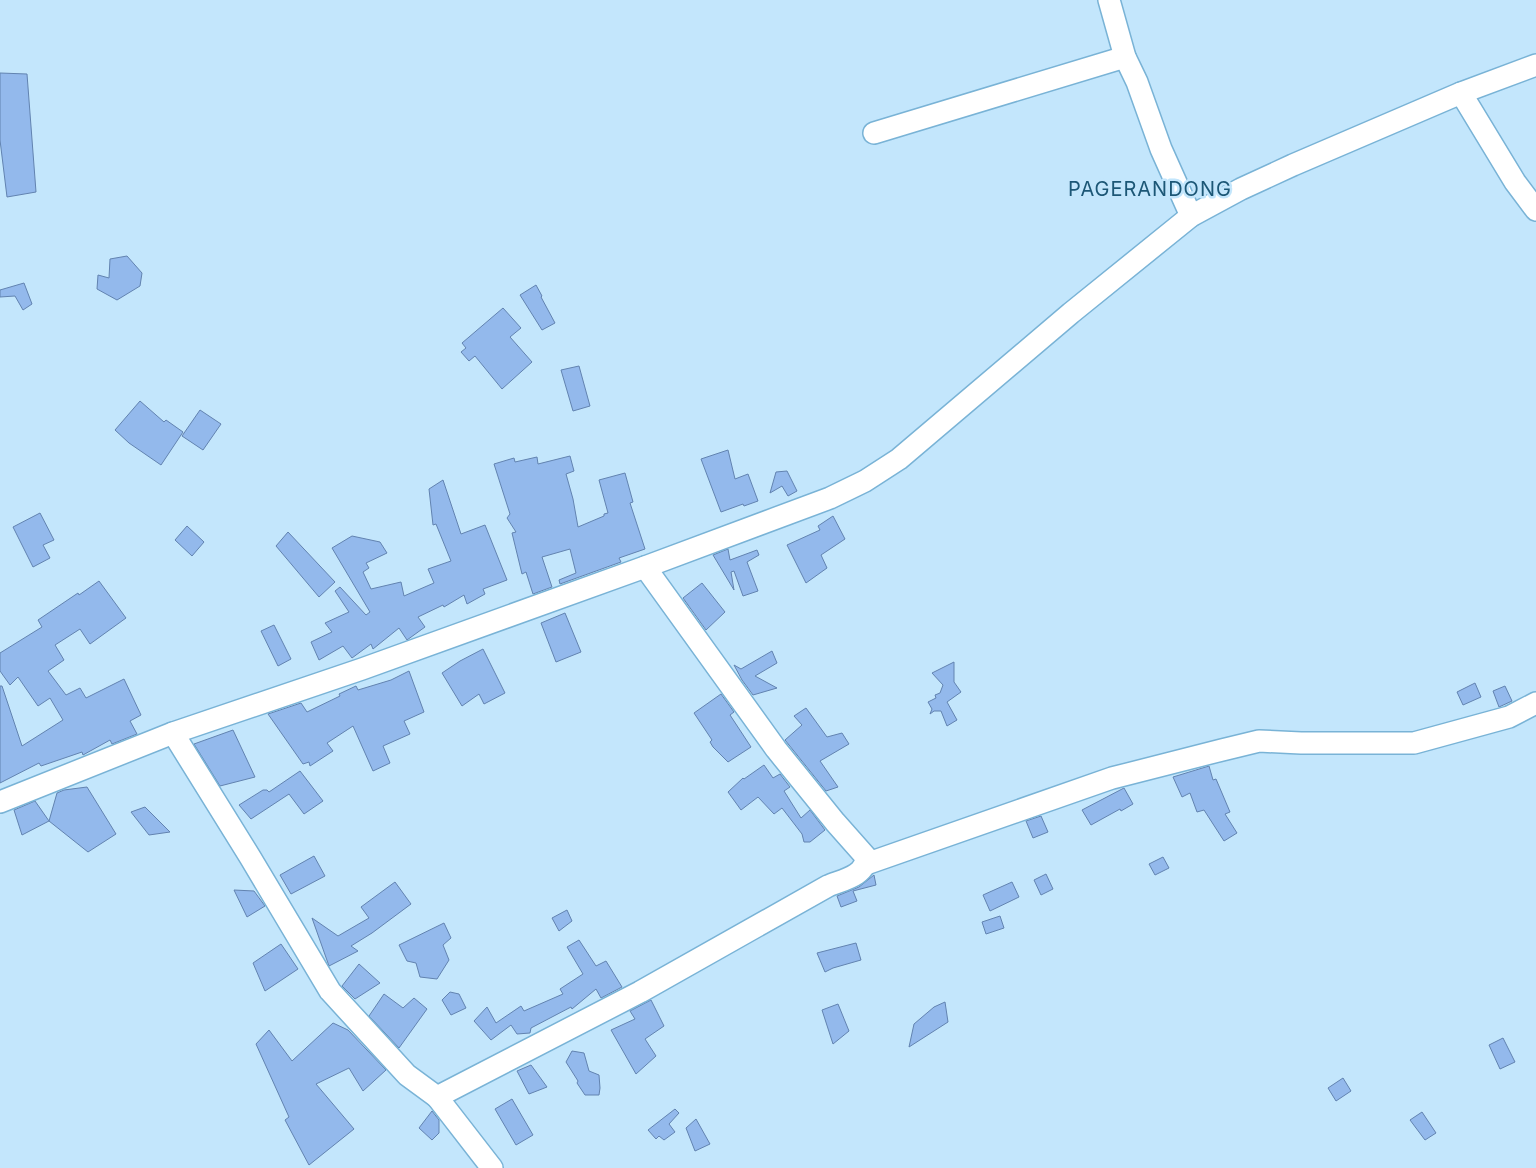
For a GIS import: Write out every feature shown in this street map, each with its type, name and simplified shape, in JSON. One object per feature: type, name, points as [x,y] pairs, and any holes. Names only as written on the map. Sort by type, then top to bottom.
[{"type":"street","points":[[1109,0],[1125,57],[1137,82],[1161,149],[1191,216]]},
{"type":"street","points":[[874,133],[1125,57]]},
{"type":"street","points":[[0,802],[173,733],[362,669],[645,568],[830,498],[865,481],[898,459],[1191,216],[1241,189],[1293,165],[1461,93],[1536,65]]},
{"type":"street","points":[[1461,93],[1516,182],[1536,210]]},
{"type":"street","points":[[437,1098],[640,992],[828,886],[855,875],[866,864],[866,857],[776,749],[645,568]]},
{"type":"street","points":[[866,864],[1112,778],[1259,741],[1414,743],[1509,717],[1536,703]]},
{"type":"street","points":[[173,733],[250,857],[330,992],[407,1075],[437,1098],[492,1168]]},
{"type":"building","points":[[0,73],[27,74],[36,192],[7,197],[0,140]]},
{"type":"building","points":[[127,256],[142,273],[140,286],[117,300],[97,289],[98,275],[109,278],[110,259]]},
{"type":"building","points":[[24,283],[32,304],[23,310],[15,296],[0,297],[0,290]]},
{"type":"building","points":[[536,285],[555,323],[542,330],[520,295]]},
{"type":"building","points":[[503,308],[521,328],[510,337],[532,362],[502,389],[475,356],[469,361],[461,352],[466,348],[462,343]]},
{"type":"building","points":[[579,366],[590,406],[573,411],[561,370]]},
{"type":"building","points":[[140,401],[164,422],[166,420],[183,432],[161,465],[129,443],[115,430]]},
{"type":"building","points":[[200,410],[221,424],[203,450],[182,436]]},
{"type":"building","points":[[728,450],[735,479],[748,474],[758,501],[721,512],[701,459]]},
{"type":"building","points":[[570,456],[574,471],[566,474],[578,527],[608,513],[599,480],[625,473],[633,502],[630,503],[645,549],[619,558],[621,562],[560,584],[559,580],[576,573],[570,549],[542,557],[552,587],[533,594],[526,572],[522,574],[512,533],[516,532],[507,518],[510,514],[494,464],[514,458],[515,462],[537,457],[538,464]]},
{"type":"building","points":[[787,471],[797,491],[788,496],[782,486],[770,493],[776,472]]},
{"type":"building","points":[[443,480],[461,534],[485,525],[507,580],[483,589],[485,594],[467,604],[464,595],[444,607],[443,605],[418,617],[425,627],[407,640],[399,628],[373,649],[371,644],[352,658],[343,646],[319,660],[311,642],[332,632],[325,623],[349,612],[335,591],[340,587],[366,615],[370,612],[332,548],[352,536],[380,542],[387,553],[366,563],[369,568],[363,572],[371,589],[401,582],[404,596],[434,583],[428,569],[451,561],[436,524],[433,525],[429,489]]},
{"type":"building","points":[[40,513],[54,540],[43,545],[50,558],[33,567],[13,527]]},
{"type":"building","points":[[833,516],[845,539],[821,555],[827,568],[806,583],[787,545],[820,530],[818,526]]},
{"type":"building","points":[[187,526],[204,542],[192,556],[175,540]]},
{"type":"building","points":[[288,532],[335,582],[319,597],[276,546]]},
{"type":"building","points":[[728,549],[730,560],[757,550],[759,555],[747,562],[758,591],[743,596],[734,571],[731,572],[734,590],[713,555]]},
{"type":"building","points":[[99,581],[126,618],[90,644],[80,629],[55,645],[64,660],[48,671],[66,695],[80,688],[86,698],[124,679],[141,715],[130,721],[137,734],[112,744],[110,740],[83,755],[82,752],[41,766],[39,763],[0,783],[0,686],[2,686],[22,746],[63,720],[50,698],[38,706],[18,677],[10,685],[0,671],[0,653],[42,627],[38,620]]},
{"type":"building","points":[[702,583],[725,612],[706,630],[683,598]]},
{"type":"building","points":[[565,613],[581,652],[556,662],[541,623]]},
{"type":"building","points":[[274,625],[291,659],[278,666],[261,631]]},
{"type":"building","points":[[483,649],[505,693],[484,704],[479,694],[462,706],[442,673]]},
{"type":"building","points":[[772,651],[777,663],[755,676],[777,688],[753,695],[734,665],[741,669]]},
{"type":"building","points":[[954,662],[954,682],[961,692],[947,702],[957,720],[947,726],[941,711],[934,711],[930,714],[932,709],[928,702],[936,698],[935,695],[940,693],[943,685],[932,673]]},
{"type":"building","points":[[409,671],[424,712],[404,721],[410,734],[383,746],[390,763],[373,771],[353,726],[327,743],[333,751],[310,766],[309,762],[303,764],[268,714],[301,703],[307,712],[356,686],[358,690],[391,680]]},
{"type":"building","points":[[1475,683],[1481,697],[1463,705],[1457,692]]},
{"type":"building","points":[[1505,686],[1512,701],[1499,707],[1493,691]]},
{"type":"building","points":[[721,694],[734,712],[730,715],[751,747],[728,762],[713,747],[710,742],[712,740],[694,713]]},
{"type":"building","points":[[806,708],[827,737],[842,733],[849,744],[820,761],[838,787],[826,791],[785,740],[802,725],[794,716]]},
{"type":"building","points":[[233,730],[255,777],[220,786],[194,744]]},
{"type":"building","points":[[764,765],[773,778],[780,774],[790,787],[784,791],[801,818],[810,810],[825,830],[810,842],[804,842],[802,834],[782,808],[774,814],[758,797],[741,810],[728,792],[743,778]]},
{"type":"building","points":[[1209,766],[1213,780],[1216,779],[1230,812],[1225,814],[1237,833],[1224,841],[1204,810],[1197,812],[1190,793],[1182,797],[1173,777]]},
{"type":"building","points":[[300,771],[323,801],[304,814],[289,794],[251,819],[239,805],[263,790],[269,792]]},
{"type":"building","points":[[87,787],[116,834],[88,852],[49,821],[57,793],[64,790]]},
{"type":"building","points":[[1124,788],[1133,804],[1091,825],[1082,810]]},
{"type":"building","points":[[35,801],[49,821],[22,835],[14,810]]},
{"type":"building","points":[[145,807],[170,832],[149,835],[131,812]]},
{"type":"building","points":[[1041,816],[1048,832],[1033,838],[1026,821]]},
{"type":"building","points":[[314,856],[325,876],[291,894],[280,875]]},
{"type":"building","points":[[1163,857],[1169,868],[1155,875],[1149,864]]},
{"type":"building","points":[[1046,874],[1053,889],[1041,895],[1034,880]]},
{"type":"building","points":[[874,875],[876,885],[853,891],[857,901],[841,907],[837,896],[859,887]]},
{"type":"building","points":[[395,882],[411,904],[351,946],[358,951],[329,966],[312,918],[338,936],[369,918],[361,907]]},
{"type":"building","points":[[1012,882],[1019,897],[990,911],[983,895]]},
{"type":"building","points":[[234,890],[254,891],[265,906],[247,917]]},
{"type":"building","points":[[567,910],[572,921],[559,931],[552,918]]},
{"type":"building","points":[[1000,916],[1004,928],[986,934],[982,922]]},
{"type":"building","points":[[444,923],[451,938],[443,945],[449,960],[437,979],[420,977],[416,963],[407,961],[399,945]]},
{"type":"building","points":[[579,940],[596,966],[606,961],[622,987],[601,998],[596,989],[572,1009],[571,1007],[531,1028],[530,1033],[517,1034],[511,1025],[491,1040],[474,1021],[487,1007],[496,1023],[521,1006],[524,1011],[563,994],[560,989],[583,974],[567,947]]},
{"type":"building","points":[[856,943],[861,960],[825,972],[817,953]]},
{"type":"building","points":[[281,944],[298,969],[265,991],[253,963]]},
{"type":"building","points":[[359,964],[380,983],[355,999],[342,986]]},
{"type":"building","points":[[450,992],[459,994],[466,1008],[451,1015],[442,1000]]},
{"type":"building","points":[[384,994],[403,1008],[414,998],[427,1009],[399,1048],[369,1016]]},
{"type":"building","points":[[651,1000],[664,1026],[645,1039],[656,1056],[636,1074],[611,1030],[635,1019],[630,1011]]},
{"type":"building","points":[[945,1002],[948,1022],[909,1047],[914,1024],[934,1007]]},
{"type":"building","points":[[838,1004],[849,1031],[833,1044],[822,1010]]},
{"type":"building","points":[[333,1023],[348,1030],[386,1070],[363,1091],[349,1068],[316,1084],[354,1129],[309,1165],[285,1120],[289,1117],[256,1044],[269,1030],[292,1061]]},
{"type":"building","points":[[1503,1038],[1515,1062],[1500,1069],[1489,1045]]},
{"type":"building","points":[[572,1051],[584,1053],[589,1071],[599,1075],[599,1095],[585,1095],[577,1083],[578,1081],[566,1062]]},
{"type":"building","points":[[531,1065],[547,1087],[529,1094],[517,1071]]},
{"type":"building","points":[[1343,1078],[1351,1091],[1336,1101],[1328,1088]]},
{"type":"building","points":[[512,1099],[533,1135],[516,1145],[495,1109]]},
{"type":"building","points":[[675,1109],[679,1113],[669,1124],[675,1132],[664,1140],[659,1136],[656,1139],[648,1130]]},
{"type":"building","points":[[432,1111],[439,1120],[439,1133],[432,1140],[419,1128]]},
{"type":"building","points":[[1422,1112],[1436,1133],[1425,1140],[1410,1120]]},
{"type":"building","points":[[696,1119],[710,1144],[695,1151],[686,1128]]},
{"type":"district","name":"PAGERANDONG","points":[[1150,189]]}]
